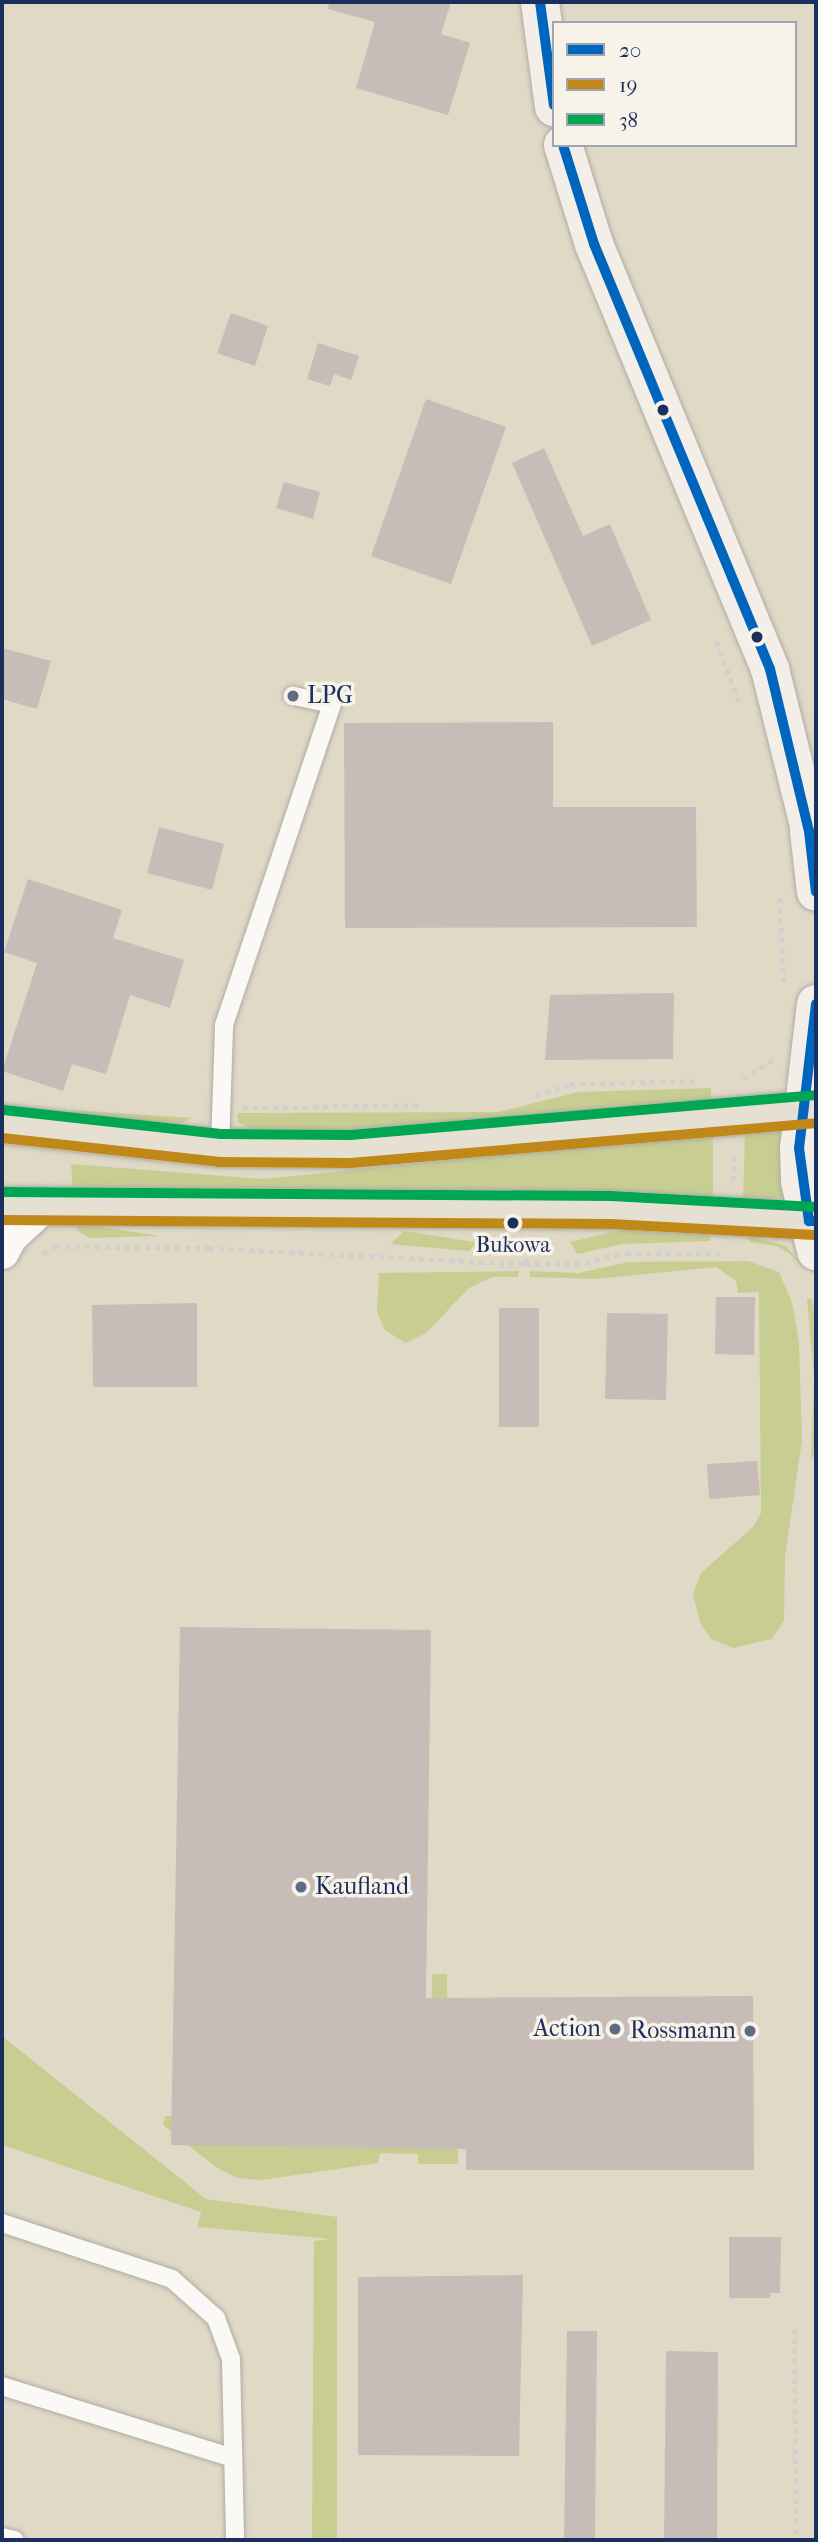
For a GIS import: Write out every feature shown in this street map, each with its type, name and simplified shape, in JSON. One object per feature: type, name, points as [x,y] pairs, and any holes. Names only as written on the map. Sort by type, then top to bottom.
[{"type":"main road","points":[[2,1124],[220,1148],[401,1146],[810,1109]]},
{"type":"main road","points":[[2,1206],[611,1210],[814,1231]]},
{"type":"street","points":[[540,2],[552,92]]},
{"type":"street","points":[[564,147],[594,244],[770,669],[813,842],[816,892]]},
{"type":"street","points":[[800,1000],[810,1109],[800,1181],[814,1231]]},
{"type":"street","points":[[2,1252],[10,1237],[43,1206]]},
{"type":"lane","points":[[220,1148],[224,1025],[331,705],[293,696]]},
{"type":"lane","points":[[2,2223],[172,2279],[204,2303],[216,2318],[230,2359],[235,2540]]},
{"type":"lane","points":[[2,2386],[233,2458]]},
{"type":"lane","points":[[2,2537],[15,2540]]},
{"type":"path","points":[[714,632],[742,713]]},
{"type":"path","points":[[779,887],[800,1000]]},
{"type":"path","points":[[735,1080],[781,1054]]},
{"type":"path","points":[[525,1099],[570,1084],[707,1081]]},
{"type":"path","points":[[235,1108],[430,1104]]},
{"type":"path","points":[[733,1185],[734,1145]]},
{"type":"path","points":[[55,1246],[385,1254],[525,1264],[585,1263],[626,1253],[731,1254]]},
{"type":"path","points":[[525,1247],[525,1264]]},
{"type":"path","points":[[794,2329],[796,2540]]},
{"type":"green space","points":[[711,1088],[711,1101],[413,1129],[254,1131],[238,1122],[237,1113],[499,1112],[578,1092]]},
{"type":"green space","points":[[70,1110],[193,1118],[180,1123],[70,1116]]},
{"type":"green space","points":[[787,1128],[780,1165],[782,1197],[743,1201],[745,1131]]},
{"type":"green space","points":[[713,1134],[713,1198],[73,1190],[71,1164],[263,1179]]},
{"type":"green space","points":[[75,1223],[160,1236],[89,1238],[77,1230]]},
{"type":"green space","points":[[629,1228],[710,1231],[710,1241],[623,1244],[577,1254],[570,1242]]},
{"type":"green space","points":[[405,1231],[474,1242],[474,1246],[469,1251],[390,1244]]},
{"type":"green space","points":[[744,1234],[786,1246],[805,1269],[789,1253],[776,1246],[751,1242]]},
{"type":"green space","points":[[748,1261],[779,1272],[792,1303],[799,1342],[802,1441],[785,1557],[784,1621],[772,1639],[733,1648],[711,1639],[700,1623],[693,1594],[701,1573],[753,1527],[761,1513],[759,1292],[738,1293],[736,1281],[716,1267],[595,1279],[530,1277],[530,1271],[579,1273],[628,1262]]},
{"type":"green space","points":[[519,1271],[518,1277],[492,1277],[469,1288],[426,1333],[405,1343],[384,1329],[377,1311],[379,1273]]},
{"type":"green space","points":[[807,1299],[812,1299],[816,1321],[816,1445],[811,1462],[814,1377]]},
{"type":"green space","points":[[432,1974],[447,1974],[447,2016],[458,2014],[458,2164],[418,2164],[418,2154],[380,2153],[378,2163],[262,2180],[237,2178],[217,2168],[163,2125],[165,2116],[430,2119]]},
{"type":"green space","points":[[2,2036],[206,2199],[337,2217],[337,2540],[312,2540],[314,2241],[331,2239],[197,2227],[201,2212],[2,2145]]},
{"type":"building","points":[[329,2],[451,2],[441,34],[470,43],[448,115],[356,88],[375,22],[328,9]]},
{"type":"building","points":[[231,313],[268,326],[255,366],[217,353]]},
{"type":"building","points":[[318,343],[359,356],[351,380],[334,374],[330,386],[307,379]]},
{"type":"building","points":[[426,399],[506,427],[451,584],[371,556]]},
{"type":"building","points":[[544,448],[583,536],[610,524],[651,620],[592,646],[512,463]]},
{"type":"building","points":[[284,482],[320,492],[313,519],[276,508]]},
{"type":"building","points":[[2,648],[51,661],[37,709],[2,699]]},
{"type":"building","points":[[553,722],[553,807],[696,807],[697,927],[345,928],[344,723]]},
{"type":"building","points":[[159,827],[224,844],[212,890],[147,873]]},
{"type":"building","points":[[28,879],[122,910],[113,938],[184,960],[170,1008],[130,995],[106,1074],[72,1064],[63,1091],[2,1071],[37,963],[4,952]]},
{"type":"building","points":[[674,993],[673,1059],[545,1060],[550,995]]},
{"type":"building","points":[[716,1297],[755,1297],[754,1355],[715,1354]]},
{"type":"building","points":[[197,1303],[197,1387],[93,1387],[92,1305]]},
{"type":"building","points":[[499,1308],[539,1308],[539,1427],[499,1427]]},
{"type":"building","points":[[607,1313],[668,1314],[666,1400],[605,1399]]},
{"type":"building","points":[[757,1461],[760,1495],[709,1499],[707,1464]]},
{"type":"building","name":"Kaufland","points":[[180,1627],[431,1630],[426,1998],[753,1996],[754,2170],[466,2170],[466,2149],[171,2145]]},
{"type":"building","points":[[729,2237],[781,2237],[780,2293],[770,2293],[770,2298],[729,2298]]},
{"type":"building","points":[[523,2275],[519,2456],[358,2455],[358,2277]]},
{"type":"building","points":[[567,2331],[597,2331],[595,2540],[564,2540]]},
{"type":"building","points":[[666,2351],[718,2352],[717,2540],[664,2540]]},
{"type":"transit line","name":"20","points":[[540,2],[552,90]]},
{"type":"transit line","name":"20","points":[[564,147],[594,244],[770,669],[809,831],[816,892]]},
{"type":"transit line","name":"20","points":[[816,1004],[799,1148],[809,1221],[816,1221]]},
{"type":"transit line","name":"38","points":[[4,1110],[221,1134],[350,1135],[815,1095]]},
{"type":"transit line","name":"19","points":[[2,1138],[218,1162],[351,1163],[816,1123]]},
{"type":"transit line","name":"38","points":[[2,1192],[611,1196],[816,1207]]},
{"type":"transit line","name":"19","points":[[2,1220],[611,1224],[815,1235]]},
{"type":"place","name":"LPG","points":[[293,696]]},
{"type":"place","name":"Bukowa","points":[[513,1223]]},
{"type":"place","name":"Kaufland","points":[[301,1887]]},
{"type":"place","name":"Action","points":[[615,2029]]},
{"type":"place","name":"Rossmann","points":[[750,2031]]}]
